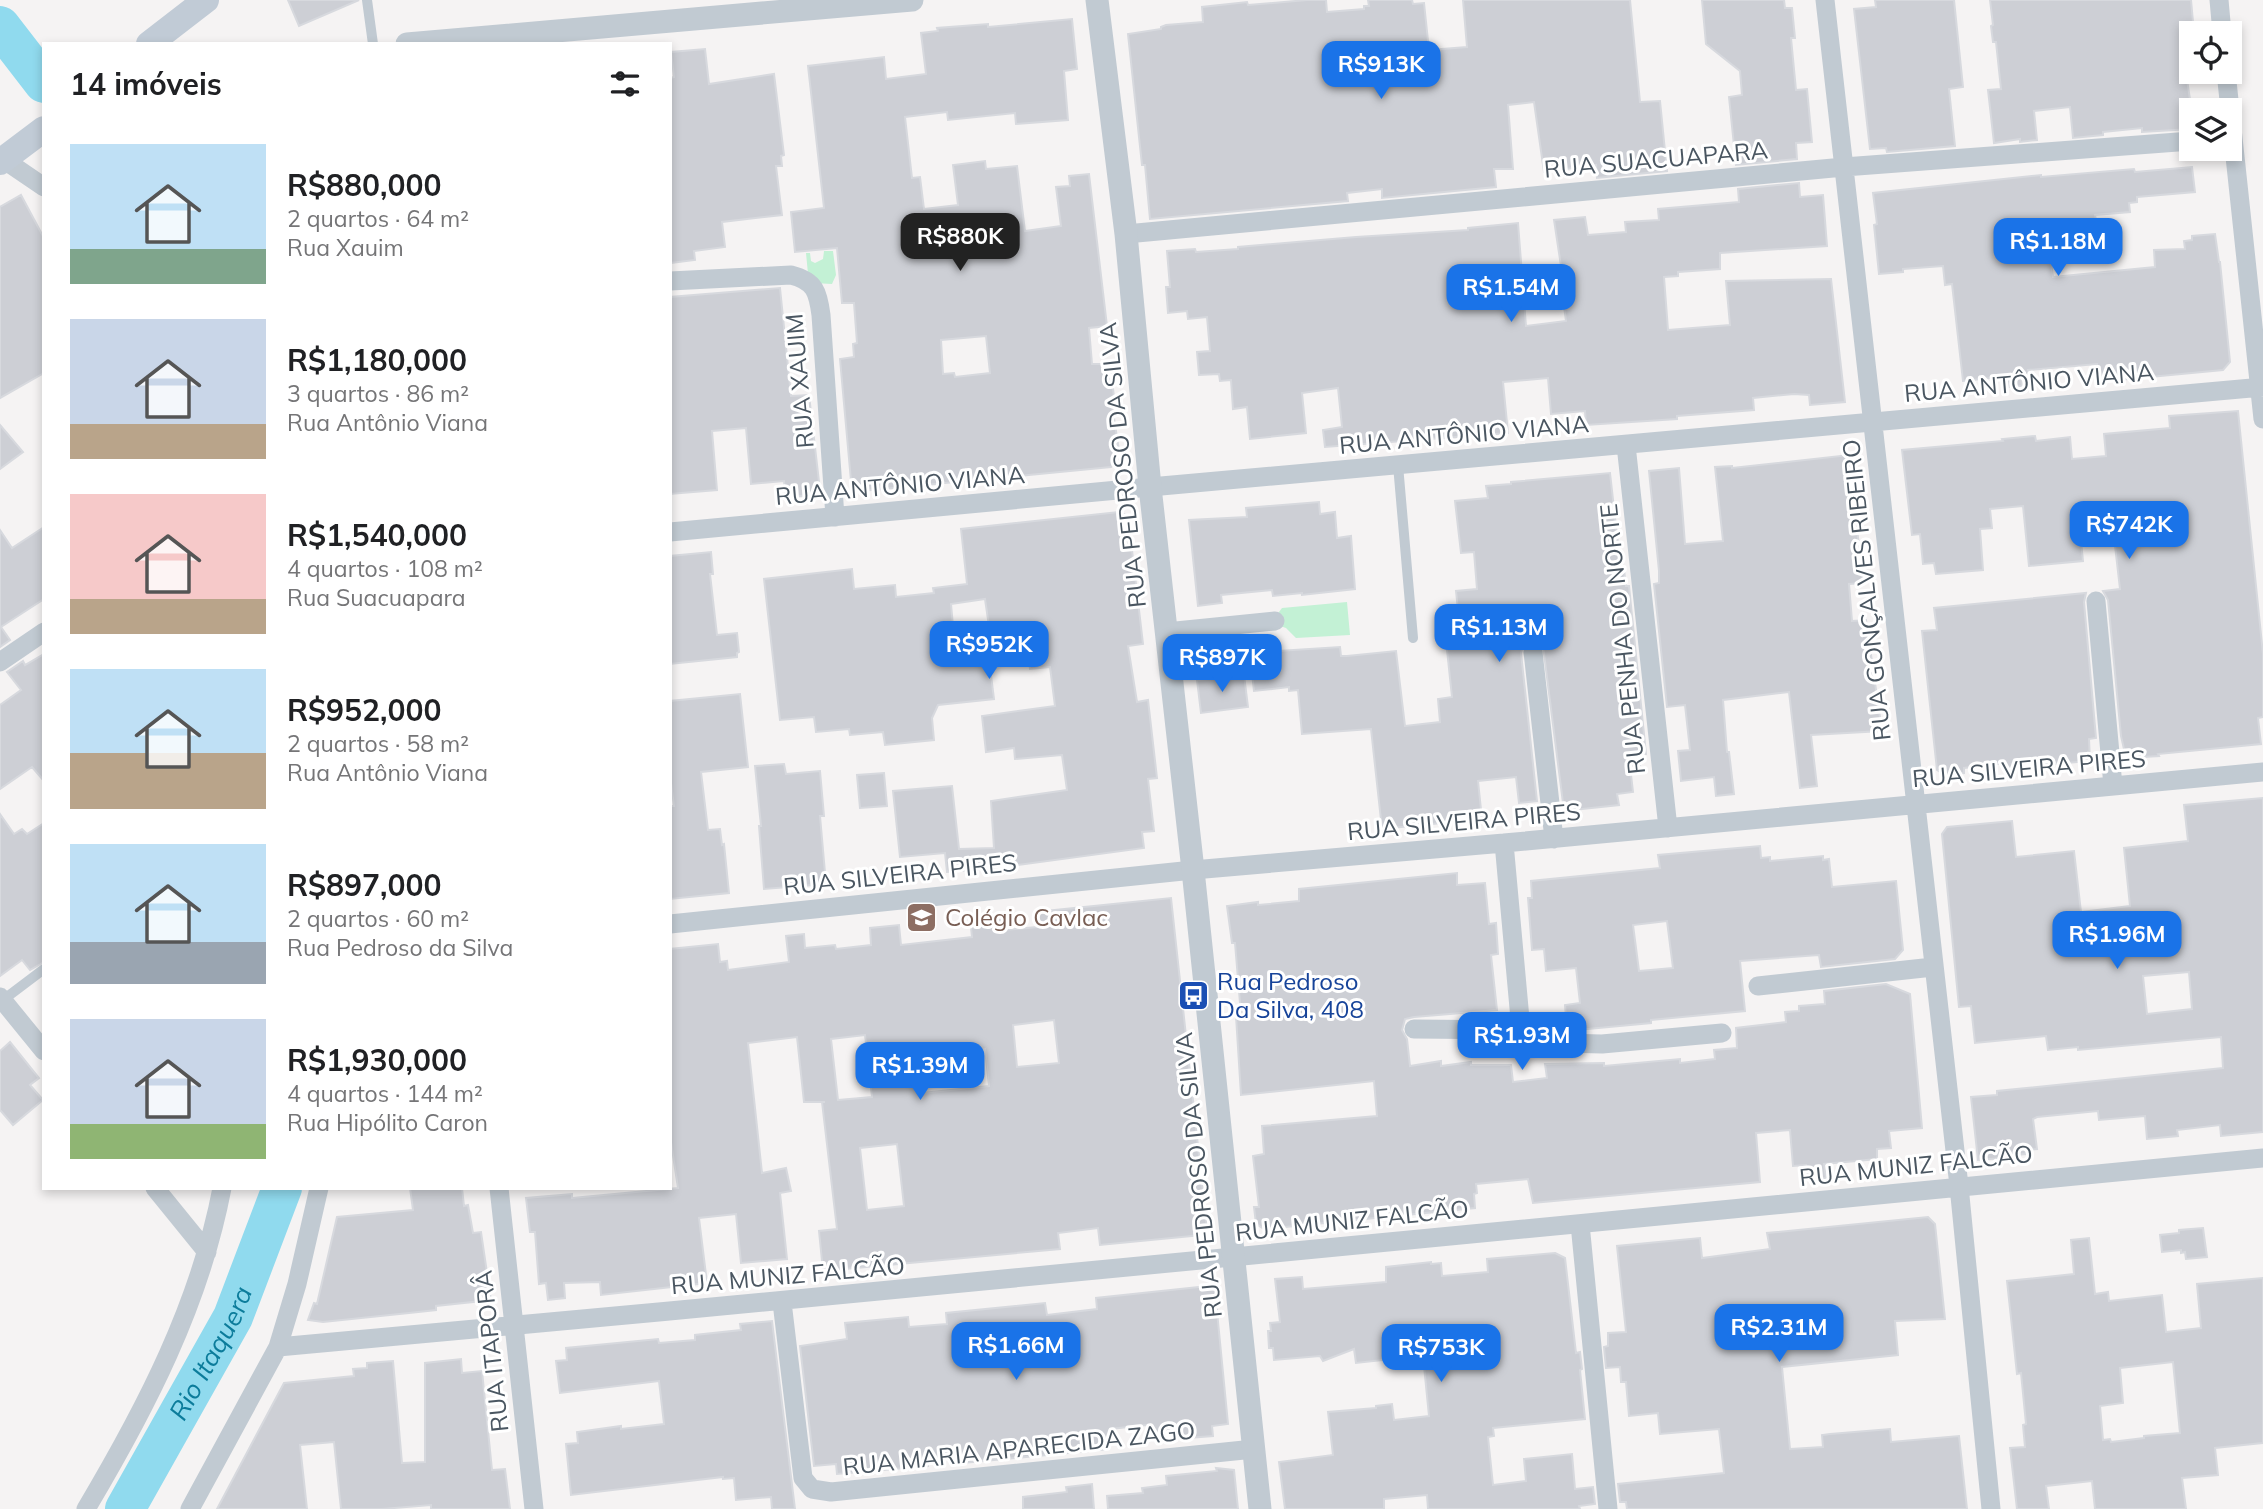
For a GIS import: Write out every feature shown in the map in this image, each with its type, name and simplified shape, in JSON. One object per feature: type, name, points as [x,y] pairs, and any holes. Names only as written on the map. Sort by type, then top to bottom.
[{"type":"main road","points":[[152,42],[205,0]]},
{"type":"main road","points":[[2,160],[36,135]]},
{"type":"street","points":[[430,42],[912,0]]},
{"type":"street","name":"RUA PEDROSO DA SILVA","points":[[1097,0],[1126,234],[1150,487],[1260,1509]]},
{"type":"street","name":"RUA GONÇALVES RIBEIRO","points":[[1825,0],[1959,1186],[1991,1509]]},
{"type":"street","points":[[2219,0],[2221,21]]},
{"type":"street","name":"RUA SUACUAPARA","points":[[1126,234],[1844,167],[2179,142]]},
{"type":"street","points":[[2,160],[42,186]]},
{"type":"street","points":[[2235,161],[2263,419]]},
{"type":"street","name":"RUA XAUIM","points":[[672,281],[791,275],[812,285],[817,293],[821,315],[835,517]]},
{"type":"street","name":"RUA ANTÔNIO VIANA","points":[[672,532],[2261,387]]},
{"type":"street","name":"RUA PENHA DO NORTE","points":[[1626,446],[1668,828]]},
{"type":"street","points":[[2096,601],[2113,786]]},
{"type":"street","points":[[1166,632],[1275,621]]},
{"type":"street","points":[[0,662],[42,633]]},
{"type":"street","points":[[1532,652],[1554,839]]},
{"type":"street","name":"RUA SILVEIRA PIRES","points":[[672,924],[1193,870],[1504,844],[2263,772]]},
{"type":"street","points":[[1504,844],[1521,1030]]},
{"type":"street","points":[[1758,986],[1933,967]]},
{"type":"street","points":[[1,999],[42,1049]]},
{"type":"street","points":[[1414,1028],[1521,1030],[1561,1043],[1602,1044],[1722,1033]]},
{"type":"street","name":"RUA MUNIZ FALCÃO","points":[[278,1347],[782,1302],[2263,1158]]},
{"type":"street","points":[[157,1190],[207,1252]]},
{"type":"street","points":[[86,1509],[135,1421],[181,1328],[197,1287],[216,1221],[222,1190]]},
{"type":"street","points":[[190,1509],[278,1347],[300,1273],[319,1190]]},
{"type":"street","name":"RUA ITAPORÂ","points":[[499,1190],[534,1509]]},
{"type":"street","points":[[1580,1224],[1608,1509]]},
{"type":"street","name":"RUA MARIA APARECIDA ZAGO","points":[[782,1302],[803,1478],[812,1489],[831,1492],[1254,1449]]},
{"type":"lane","points":[[366,0],[373,42]]},
{"type":"lane","points":[[1398,465],[1413,638]]},
{"type":"lane","points":[[1,999],[42,970]]},
{"type":"green space","points":[[824,251],[833,251],[836,275],[832,284],[813,283],[808,274],[806,253],[810,253],[811,261],[815,263],[823,259]]},
{"type":"green space","points":[[1347,602],[1350,635],[1296,638],[1280,626],[1279,612],[1282,608]]},
{"type":"building","points":[[288,0],[359,0],[299,26]]},
{"type":"building","points":[[1326,0],[1327,12],[1364,9],[1364,6],[1369,6],[1368,0],[1412,0],[1413,4],[1424,3],[1429,50],[1467,47],[1463,0],[1630,0],[1640,102],[1660,101],[1667,171],[1597,178],[1596,165],[1544,172],[1534,102],[1508,105],[1513,169],[1494,169],[1496,187],[1382,198],[1382,189],[1347,193],[1348,201],[1150,219],[1128,34],[1161,29],[1166,25],[1203,22],[1202,7]]},
{"type":"building","points":[[1702,0],[1784,0],[1785,8],[1792,8],[1795,38],[1791,38],[1796,90],[1807,89],[1812,142],[1796,143],[1797,159],[1736,165],[1729,97],[1742,95],[1740,71],[1706,44]]},
{"type":"building","points":[[1875,0],[1954,0],[1963,87],[1949,89],[1955,146],[1887,152],[1886,148],[1870,149],[1854,9],[1876,7]]},
{"type":"building","points":[[1990,0],[2191,0],[2193,21],[2179,21],[2179,84],[2188,84],[2190,98],[2179,98],[2179,130],[2142,132],[2142,128],[2073,138],[2070,107],[2034,111],[2037,140],[2020,142],[2020,139],[1994,143],[1988,90],[2001,89],[1996,42],[1993,42],[1991,26]]},
{"type":"building","points":[[1072,19],[1077,69],[1064,71],[1068,120],[1016,124],[1015,113],[948,120],[947,112],[905,117],[912,178],[920,177],[924,209],[958,205],[953,165],[985,161],[986,169],[1017,166],[1025,231],[1061,226],[1056,187],[1070,186],[1069,176],[1089,174],[1107,326],[1089,328],[1092,364],[1110,364],[1115,405],[1112,405],[1120,457],[1111,467],[852,492],[840,359],[854,357],[853,344],[857,343],[854,303],[842,303],[837,248],[795,252],[791,212],[824,208],[808,66],[884,57],[886,79],[926,74],[921,33],[938,31],[937,28],[988,24],[988,27]],"holes":[[[986,336],[990,373],[955,377],[954,373],[943,374],[941,340]]]},
{"type":"building","points":[[705,49],[709,84],[774,74],[784,155],[781,156],[782,166],[776,166],[782,215],[722,222],[725,247],[694,251],[695,260],[672,263],[674,77],[672,52]]},
{"type":"building","points":[[2192,167],[2195,192],[2137,197],[2137,202],[2129,203],[2130,212],[2095,215],[2096,220],[2046,224],[2053,277],[2155,267],[2154,250],[2185,249],[2184,241],[2192,240],[2192,236],[2215,234],[2230,362],[2223,370],[2098,382],[2097,364],[2028,370],[2029,374],[2021,375],[2022,386],[2004,387],[2000,377],[1963,381],[1952,284],[1945,285],[1943,266],[1879,274],[1873,193],[2041,175]]},
{"type":"building","points":[[1799,183],[1800,197],[1823,195],[1827,246],[1720,253],[1720,269],[1678,272],[1678,276],[1664,277],[1668,330],[1730,325],[1726,281],[1831,279],[1845,402],[1810,405],[1809,395],[1794,394],[1753,398],[1754,410],[1677,416],[1677,419],[1586,425],[1585,411],[1551,414],[1548,378],[1503,382],[1508,433],[1325,447],[1323,430],[1342,427],[1338,388],[1302,393],[1306,433],[1250,439],[1247,407],[1233,409],[1231,380],[1220,381],[1219,374],[1199,375],[1197,352],[1210,351],[1207,317],[1188,319],[1187,311],[1168,313],[1166,287],[1170,287],[1167,251],[1238,249],[1356,237],[1468,230],[1518,223],[1526,326],[1566,321],[1563,299],[1566,299],[1554,220],[1585,217],[1588,235],[1626,232],[1625,222],[1659,220],[1658,209],[1739,202],[1738,189]]},
{"type":"building","points":[[21,195],[42,234],[42,374],[0,398],[0,207]]},
{"type":"building","points":[[780,288],[791,396],[809,395],[819,482],[815,482],[816,494],[786,498],[784,481],[751,484],[746,428],[712,431],[717,490],[672,494],[672,297]]},
{"type":"building","points":[[2238,411],[2263,654],[2263,717],[2258,718],[2261,744],[2126,758],[2121,736],[2108,600],[2103,591],[2120,589],[2114,537],[2081,541],[2083,561],[2029,566],[2023,506],[1990,509],[1992,528],[1980,529],[1983,570],[1936,574],[1934,563],[1923,564],[1920,534],[1912,535],[1902,450],[2035,436],[2036,441],[2070,437],[2072,459],[2106,456],[2104,434],[2170,428],[2169,416]]},
{"type":"building","points":[[0,425],[23,452],[0,469]]},
{"type":"building","points":[[1849,455],[1863,583],[1849,584],[1852,621],[1866,620],[1882,731],[1811,735],[1817,786],[1800,788],[1789,692],[1723,700],[1734,794],[1716,796],[1714,777],[1681,781],[1678,751],[1690,750],[1685,705],[1667,707],[1654,584],[1659,583],[1659,571],[1649,471],[1679,468],[1685,544],[1723,541],[1715,467],[1732,468]]},
{"type":"building","points":[[1610,473],[1621,570],[1624,570],[1626,586],[1629,586],[1646,754],[1639,756],[1640,765],[1630,766],[1633,792],[1617,794],[1619,805],[1564,811],[1543,646],[1553,645],[1550,610],[1516,614],[1519,646],[1523,646],[1521,653],[1537,801],[1519,803],[1516,777],[1478,781],[1482,819],[1382,829],[1371,729],[1302,734],[1298,690],[1289,691],[1289,687],[1254,691],[1249,648],[1257,647],[1256,641],[1277,639],[1278,651],[1340,647],[1341,656],[1347,656],[1396,651],[1405,726],[1440,722],[1438,699],[1452,697],[1443,612],[1458,610],[1456,591],[1477,589],[1474,552],[1461,553],[1455,501],[1488,498],[1486,486]]},
{"type":"building","points":[[1319,502],[1320,514],[1335,512],[1337,538],[1351,536],[1355,589],[1302,595],[1273,596],[1272,590],[1221,595],[1222,603],[1198,606],[1189,520],[1247,517],[1246,508]]},
{"type":"building","points":[[1119,512],[1128,516],[1143,644],[1128,646],[1137,702],[1148,700],[1157,778],[1148,779],[1154,831],[1142,832],[1144,848],[947,872],[945,853],[900,857],[893,791],[952,786],[959,849],[994,848],[991,801],[1067,790],[1062,755],[1015,759],[1014,748],[986,752],[982,716],[1055,706],[1050,667],[1030,669],[1029,661],[990,667],[994,699],[938,705],[932,718],[934,740],[885,745],[883,732],[850,735],[849,729],[816,732],[814,717],[780,720],[764,579],[852,569],[854,589],[895,585],[896,597],[934,593],[933,588],[967,584],[961,529]],"holes":[[[985,599],[990,633],[954,637],[951,604]]]},
{"type":"building","points":[[42,528],[42,600],[1,627],[10,640],[0,647],[0,530],[12,548]]},
{"type":"building","points":[[711,552],[713,574],[710,574],[717,635],[737,633],[737,657],[672,664],[672,556]]},
{"type":"building","points":[[2086,593],[2084,602],[2096,738],[2089,739],[2090,761],[2006,768],[2006,763],[1964,768],[1964,773],[1945,775],[1937,770],[1922,631],[1937,630],[1934,608]]},
{"type":"building","points":[[42,655],[42,779],[32,767],[0,789],[0,705],[21,690],[7,672],[23,661],[25,665]]},
{"type":"building","points":[[1244,675],[1248,707],[1201,713],[1197,680]]},
{"type":"building","points":[[740,694],[748,767],[701,772],[708,830],[720,829],[729,893],[672,899],[672,701]]},
{"type":"building","points":[[784,764],[786,774],[820,771],[824,816],[820,816],[826,884],[764,889],[755,766]]},
{"type":"building","points":[[884,773],[887,806],[860,808],[857,775]]},
{"type":"building","points":[[2263,798],[2263,1132],[2221,1136],[2220,1125],[2177,1130],[2178,1136],[2147,1139],[2145,1116],[2099,1120],[2098,1111],[2037,1117],[2033,1119],[2037,1149],[2025,1150],[2026,1154],[2015,1157],[1978,1160],[1971,1097],[1997,1095],[1997,1091],[2223,1068],[2221,1037],[2078,1050],[2078,1047],[2048,1050],[2046,1036],[1975,1043],[1971,1006],[1959,1007],[1942,834],[1947,827],[2012,821],[2016,857],[2074,851],[2081,912],[2130,906],[2124,848],[2188,841],[2184,805]],"holes":[[[2189,972],[2192,1009],[2147,1014],[2143,976]]]},
{"type":"building","points":[[0,814],[14,834],[22,829],[27,834],[42,824],[42,963],[30,970],[22,960],[0,976]]},
{"type":"building","points":[[1760,846],[1761,858],[1770,857],[1770,861],[1823,856],[1823,860],[1829,859],[1832,887],[1896,881],[1903,950],[1895,959],[1821,967],[1819,955],[1740,961],[1745,1011],[1567,1031],[1565,1005],[1580,1003],[1576,968],[1546,971],[1544,949],[1532,950],[1528,898],[1532,898],[1531,881],[1660,868],[1658,855]],"holes":[[[1667,921],[1673,968],[1639,971],[1633,925]]]},
{"type":"building","points":[[1457,873],[1457,885],[1485,883],[1489,924],[1496,923],[1498,954],[1491,955],[1497,1010],[1405,1019],[1402,1030],[1407,1039],[1410,1066],[1441,1061],[1441,1066],[1471,1062],[1471,1065],[1511,1065],[1513,1082],[1547,1078],[1545,1064],[1604,1063],[1604,1066],[1680,1059],[1680,1063],[1715,1059],[1714,1050],[1737,1048],[1736,1028],[1786,1022],[1785,1012],[1799,1011],[1799,1006],[1825,1004],[1824,991],[1886,984],[1910,994],[1922,1128],[1889,1131],[1891,1148],[1877,1149],[1877,1159],[1824,1164],[1826,1178],[1809,1179],[1806,1165],[1793,1166],[1790,1130],[1756,1133],[1760,1182],[1533,1203],[1528,1179],[1476,1184],[1475,1208],[1264,1229],[1256,1224],[1254,1207],[1259,1207],[1253,1156],[1264,1154],[1262,1126],[1377,1116],[1374,1081],[1241,1095],[1236,1016],[1241,1015],[1235,943],[1232,943],[1227,906],[1299,901],[1299,889]]},
{"type":"building","points":[[1171,898],[1207,1229],[1202,1235],[1100,1245],[1098,1228],[1058,1233],[1060,1249],[823,1271],[819,1231],[837,1229],[822,1102],[804,1102],[797,1037],[748,1043],[762,1173],[786,1168],[791,1191],[780,1193],[787,1259],[741,1263],[736,1214],[699,1218],[707,1283],[601,1295],[600,1282],[564,1283],[565,1298],[548,1300],[546,1283],[539,1284],[535,1232],[530,1232],[526,1198],[572,1194],[572,1198],[678,1188],[672,1149],[672,949],[718,944],[720,962],[727,961],[728,970],[789,962],[786,936],[804,934],[805,948],[835,945],[836,949],[871,945],[870,928],[899,925],[901,945],[972,937],[970,918],[1002,915],[1004,930],[1037,927],[1036,912]],"holes":[[[1054,1020],[1059,1063],[1017,1067],[1013,1025]],[[865,1035],[872,1097],[838,1100],[831,1039]],[[985,1049],[989,1086],[922,1093],[918,1057]],[[897,1144],[904,1206],[867,1210],[860,1148]]]},
{"type":"building","points":[[10,1042],[39,1078],[30,1085],[42,1101],[13,1125],[0,1110],[0,1051]]},
{"type":"building","points":[[410,1190],[462,1190],[464,1206],[468,1205],[473,1233],[481,1232],[491,1300],[436,1306],[436,1310],[409,1313],[323,1322],[308,1320],[314,1303],[317,1304],[337,1217],[413,1210]]},
{"type":"building","points":[[1928,1217],[1935,1224],[1945,1319],[1895,1321],[1898,1355],[1782,1367],[1790,1449],[1823,1447],[1822,1435],[1890,1429],[1891,1442],[1959,1436],[1967,1509],[1627,1509],[1626,1502],[1620,1502],[1618,1484],[1724,1473],[1719,1429],[1660,1434],[1658,1413],[1629,1416],[1626,1382],[1621,1382],[1620,1367],[1606,1368],[1604,1347],[1608,1346],[1608,1333],[1626,1332],[1617,1246],[1700,1238],[1702,1258],[1770,1249],[1767,1233]]},
{"type":"building","points":[[2203,1228],[2207,1257],[2186,1259],[2185,1252],[2181,1253],[2181,1250],[2162,1252],[2160,1235]]},
{"type":"building","points":[[2089,1238],[2095,1294],[2108,1292],[2109,1301],[2162,1295],[2166,1332],[2201,1328],[2197,1284],[2263,1278],[2263,1443],[2215,1448],[2218,1475],[2182,1478],[2186,1509],[2095,1509],[2092,1481],[2046,1486],[2049,1509],[2017,1509],[2010,1448],[2025,1447],[2023,1425],[2026,1424],[2021,1373],[2017,1374],[2007,1281],[2074,1274],[2071,1240]],"holes":[[[2173,1362],[2180,1433],[2111,1442],[2110,1439],[2103,1440],[2100,1406],[2123,1403],[2120,1368]]]},
{"type":"building","points":[[1555,1253],[1565,1258],[1576,1353],[1580,1352],[1585,1419],[1493,1428],[1494,1436],[1488,1437],[1493,1485],[1526,1481],[1524,1459],[1572,1454],[1575,1489],[1593,1487],[1595,1504],[1579,1506],[1580,1509],[1428,1509],[1427,1495],[1384,1499],[1384,1509],[1285,1509],[1279,1462],[1333,1455],[1328,1412],[1392,1404],[1394,1420],[1429,1416],[1424,1366],[1417,1367],[1417,1360],[1411,1361],[1410,1357],[1356,1363],[1354,1349],[1323,1361],[1320,1356],[1274,1360],[1273,1348],[1269,1348],[1268,1331],[1271,1331],[1270,1323],[1280,1322],[1275,1279],[1302,1277],[1303,1289],[1386,1282],[1386,1267],[1441,1263],[1442,1276],[1488,1272],[1487,1259]]},
{"type":"building","points":[[1208,1286],[1215,1291],[1228,1424],[1212,1426],[1213,1436],[1149,1441],[1147,1425],[1110,1429],[1112,1444],[1109,1444],[1109,1449],[963,1463],[962,1457],[927,1461],[928,1466],[837,1474],[836,1464],[814,1466],[800,1346],[847,1339],[845,1323],[908,1317],[909,1327],[947,1324],[946,1313],[1045,1303],[1047,1315],[1097,1309],[1096,1298]]},
{"type":"building","points":[[772,1321],[795,1509],[772,1509],[771,1497],[736,1500],[734,1478],[723,1477],[571,1495],[566,1444],[578,1443],[577,1432],[664,1424],[659,1381],[560,1393],[556,1361],[567,1360],[566,1348],[658,1339],[659,1343],[695,1340],[695,1335],[741,1330],[740,1324]]},
{"type":"building","points":[[461,1359],[462,1373],[482,1371],[492,1470],[505,1469],[510,1509],[431,1509],[431,1505],[341,1509],[334,1442],[300,1445],[307,1509],[217,1509],[284,1383],[354,1376],[353,1369],[367,1368],[367,1363],[393,1361],[402,1463],[425,1462],[425,1363]]},
{"type":"building","points":[[1216,1468],[1234,1470],[1238,1509],[1108,1509],[1107,1496],[1143,1493],[1142,1488],[1167,1485],[1166,1476],[1217,1471]]},
{"type":"building","points":[[1092,1484],[1094,1509],[1023,1509],[1023,1497],[1067,1492],[1066,1487]]},
{"type":"waterway","name":"Rio Itaquera","points":[[0,26],[42,80]]},
{"type":"waterway","name":"Rio Itaquera","points":[[125,1509],[233,1317],[281,1190]]},
{"type":"place","name":"Colégio Cavlac","points":[[922,918]]},
{"type":"place","name":"Rua Pedroso Da Silva, 408","points":[[1194,996]]}]
